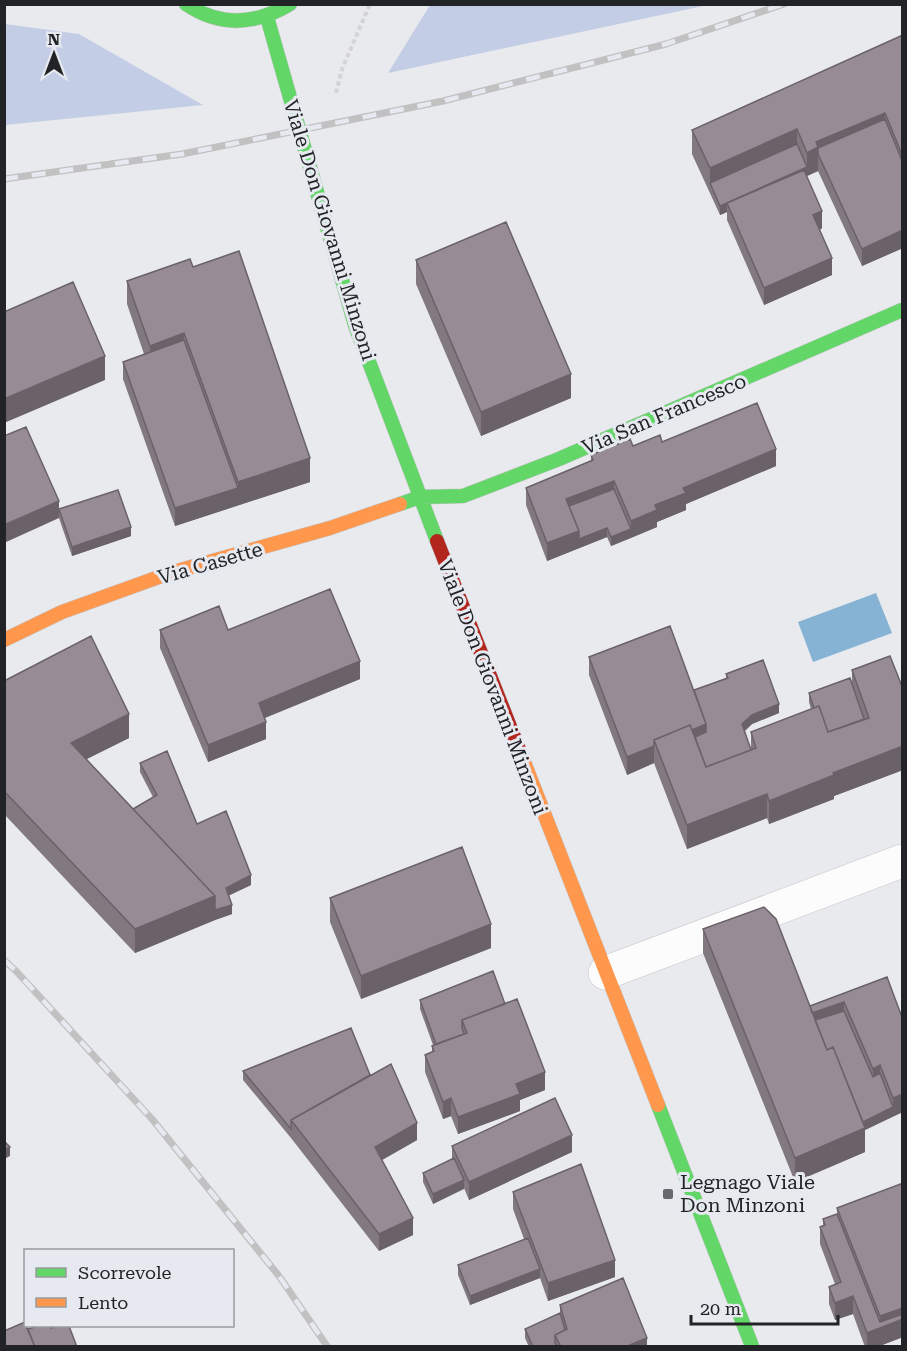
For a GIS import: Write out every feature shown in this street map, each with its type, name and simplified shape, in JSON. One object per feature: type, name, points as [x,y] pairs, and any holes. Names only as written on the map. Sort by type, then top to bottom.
[{"type":"main road","points":[[186,4],[214,18],[241,22],[267,17],[290,4]]},
{"type":"main road","name":"Viale Don Giovanni Minzoni","points":[[267,17],[355,325],[752,1347]]},
{"type":"main road","name":"Via San Francesco","points":[[420,497],[463,496],[559,459],[903,310]]},
{"type":"main road","name":"Via Casette","points":[[4,640],[62,612],[170,573],[330,528],[420,497]]},
{"type":"street","points":[[605,973],[903,861]]},
{"type":"path","points":[[338,83],[370,4]]},
{"type":"shaded area","points":[[430,4],[708,5],[388,73]]},
{"type":"shaded area","points":[[5,24],[79,34],[203,105],[5,125]]},
{"type":"shaded area","points":[[876,593],[892,633],[813,662],[798,622]]},
{"type":"building","points":[[903,35],[903,157],[885,113],[816,142],[818,147],[807,153],[797,129],[710,168],[692,130]]},
{"type":"building","points":[[885,119],[903,163],[903,230],[862,249],[818,154],[818,148]]},
{"type":"building","points":[[797,144],[807,167],[720,206],[710,183]]},
{"type":"building","points":[[804,170],[822,211],[813,215],[832,258],[764,288],[727,203]]},
{"type":"building","points":[[506,222],[571,374],[481,412],[416,260]]},
{"type":"building","points":[[239,251],[310,458],[238,482],[184,333],[150,346],[127,281],[190,259],[193,267]]},
{"type":"building","points":[[73,282],[105,356],[4,399],[4,312]]},
{"type":"building","points":[[184,340],[238,488],[175,508],[123,362]]},
{"type":"building","points":[[757,403],[776,449],[683,488],[686,493],[655,505],[657,510],[631,521],[614,481],[566,499],[579,531],[547,543],[526,488],[593,460],[591,455],[630,439],[633,446],[660,435],[662,442]]},
{"type":"building","points":[[26,427],[59,501],[4,525],[4,436]]},
{"type":"building","points":[[614,489],[631,529],[611,537],[607,528],[579,539],[579,531],[569,506]]},
{"type":"building","points":[[118,490],[131,527],[72,547],[59,509]]},
{"type":"building","points":[[330,589],[360,661],[259,703],[266,722],[208,745],[160,630],[219,606],[228,630]]},
{"type":"building","points":[[670,626],[706,724],[692,730],[690,725],[654,740],[654,746],[627,757],[589,657]]},
{"type":"building","points":[[91,636],[129,714],[71,743],[215,896],[135,929],[4,791],[4,681]]},
{"type":"building","points":[[890,656],[903,689],[903,746],[769,801],[767,794],[687,825],[654,740],[690,725],[706,767],[756,748],[751,732],[819,706],[828,732],[869,718],[852,670]]},
{"type":"building","points":[[763,660],[779,704],[752,715],[742,724],[751,750],[706,767],[695,737],[706,732],[706,724],[694,690],[728,678],[726,674]]},
{"type":"building","points":[[850,678],[864,719],[828,732],[819,706],[814,708],[809,693]]},
{"type":"building","points":[[167,751],[197,824],[226,811],[251,875],[226,888],[232,905],[215,910],[215,896],[133,809],[157,795],[140,763]]},
{"type":"building","points":[[462,847],[491,924],[361,976],[330,898]]},
{"type":"building","points":[[764,907],[776,919],[827,1050],[833,1047],[865,1128],[795,1158],[703,929]]},
{"type":"building","points":[[493,971],[505,1004],[462,1020],[464,1034],[436,1044],[420,1000]]},
{"type":"building","points":[[887,977],[903,1020],[903,1094],[893,1098],[880,1065],[873,1069],[844,1002],[812,1013],[810,1006]]},
{"type":"building","points":[[517,999],[545,1072],[516,1084],[520,1094],[458,1117],[451,1098],[443,1102],[425,1055],[434,1051],[432,1046],[467,1033],[462,1020]]},
{"type":"building","points":[[844,1011],[873,1077],[880,1073],[893,1107],[863,1122],[833,1047],[827,1050],[815,1020]]},
{"type":"building","points":[[351,1028],[370,1075],[291,1120],[291,1129],[243,1071]]},
{"type":"building","points":[[391,1064],[417,1123],[375,1147],[413,1218],[379,1234],[291,1120]]},
{"type":"building","points":[[555,1098],[572,1135],[469,1182],[452,1146]]},
{"type":"building","points":[[4,1141],[10,1147],[4,1150]]},
{"type":"building","points":[[454,1158],[464,1180],[433,1194],[423,1173]]},
{"type":"building","points":[[581,1164],[615,1260],[548,1283],[513,1192]]},
{"type":"building","points":[[903,1183],[903,1308],[880,1316],[837,1208]]},
{"type":"building","points":[[837,1214],[880,1322],[903,1314],[903,1319],[867,1333],[853,1296],[835,1303],[829,1287],[841,1282],[820,1227],[825,1225],[823,1219]]},
{"type":"building","points":[[528,1238],[540,1269],[470,1296],[458,1265]]},
{"type":"building","points":[[623,1278],[647,1338],[625,1347],[561,1347],[555,1335],[567,1329],[560,1305]]},
{"type":"building","points":[[560,1313],[565,1330],[555,1335],[557,1347],[533,1347],[525,1329]]},
{"type":"building","points":[[24,1322],[24,1327],[26,1327],[35,1347],[4,1347],[4,1331]]},
{"type":"building","points":[[69,1327],[77,1347],[35,1347],[28,1329]]},
{"type":"railway","points":[[4,179],[182,154],[443,101],[666,44],[784,4]]},
{"type":"railway","points":[[4,960],[152,1119],[279,1276],[327,1346]]},
{"type":"traffic: fast","points":[[186,4],[212,17],[225,20],[264,16],[290,4]]},
{"type":"traffic: fast","points":[[267,17],[355,325],[437,541]]},
{"type":"traffic: fast","points":[[400,504],[420,497],[463,496],[559,459],[902,310]]},
{"type":"traffic: fast","points":[[658,1105],[752,1346]]},
{"type":"traffic: slow","points":[[4,640],[62,612],[170,573],[330,528],[400,504]]},
{"type":"traffic: slow","points":[[522,757],[658,1105]]},
{"type":"traffic: jam","points":[[437,541],[522,757]]},
{"type":"place","name":"Legnago Viale Don Minzoni","points":[[668,1194]]}]
